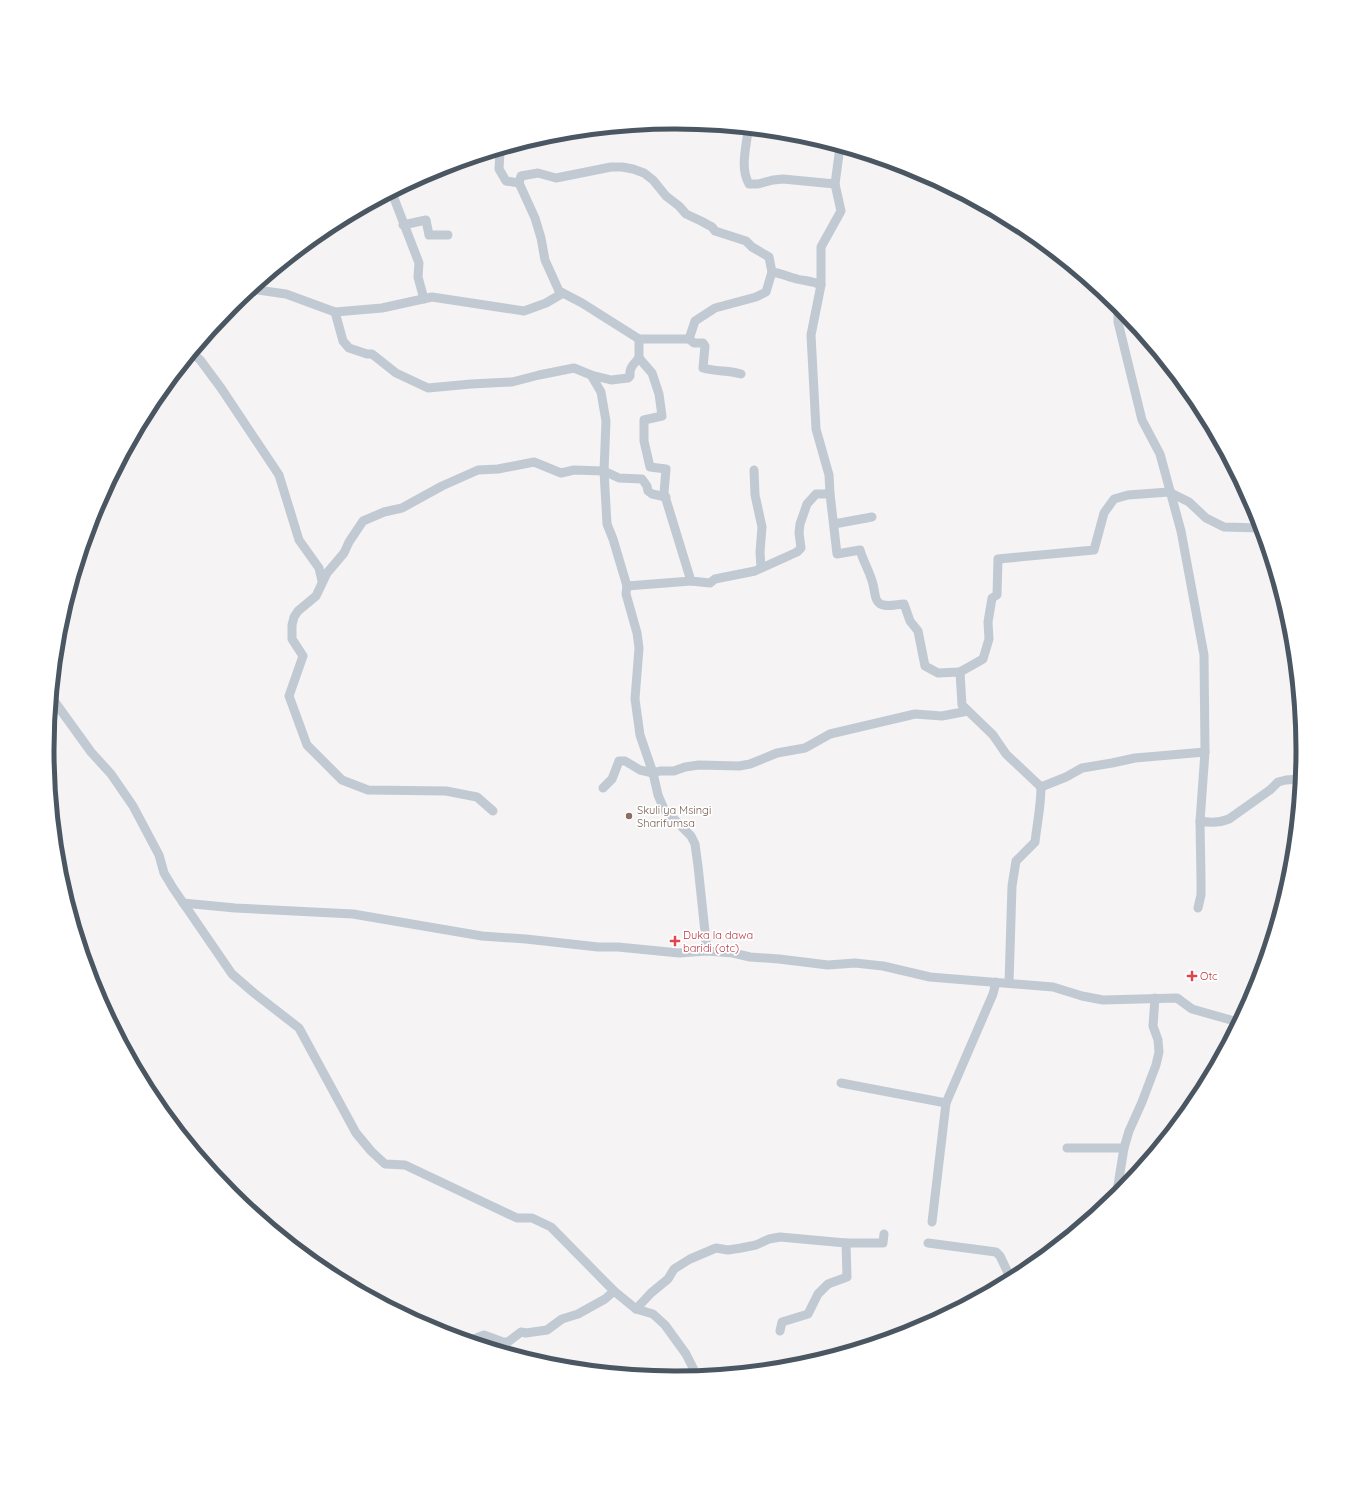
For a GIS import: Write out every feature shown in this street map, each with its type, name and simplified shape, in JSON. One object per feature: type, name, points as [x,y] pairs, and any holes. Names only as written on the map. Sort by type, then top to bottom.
[{"type":"street","points":[[748,133],[745,177],[749,184],[758,184],[783,178],[835,184]]},
{"type":"street","points":[[839,151],[835,184],[841,211],[821,247],[821,285],[811,335],[816,429],[829,475],[837,554],[860,550],[866,568],[871,575],[875,598],[879,603],[886,605],[904,604],[910,621],[918,631],[925,666],[938,673],[960,672],[983,659],[989,639],[988,622],[992,598],[997,595],[998,559],[1094,550],[1104,513],[1114,499],[1128,495],[1169,492],[1189,502],[1206,518],[1224,527],[1255,528]]},
{"type":"street","points":[[500,154],[499,169],[506,181],[519,183]]},
{"type":"street","points":[[689,339],[695,321],[715,308],[766,292],[772,272],[769,257],[752,247],[746,241],[715,230],[686,214],[679,206],[666,196],[653,180],[644,173],[633,169],[611,167],[556,178],[538,173],[521,176],[519,183],[535,218],[541,238],[545,260],[559,291],[639,338],[689,339],[694,342],[703,343],[705,346],[703,368],[715,371],[727,370],[741,374]]},
{"type":"street","points":[[393,197],[419,263],[418,277],[424,299]]},
{"type":"street","points":[[403,225],[426,220],[429,235],[448,235]]},
{"type":"street","points":[[772,272],[814,281],[821,285]]},
{"type":"street","points":[[258,290],[286,294],[334,312],[382,308],[432,297],[524,311],[546,303],[563,293]]},
{"type":"street","points":[[334,312],[343,341],[349,348],[367,354],[372,354],[396,373],[428,388],[512,382],[574,368],[591,375],[611,380],[628,378],[630,377],[630,369],[633,363],[639,358]]},
{"type":"street","points":[[1118,315],[1118,322],[1142,420],[1160,454],[1169,492],[1181,531],[1204,655],[1205,752],[1200,820],[1201,895],[1198,908]]},
{"type":"street","points":[[639,338],[639,358],[652,373],[659,394],[662,416],[644,420],[644,442],[650,467],[666,468],[664,493],[691,581]]},
{"type":"street","points":[[196,356],[217,383],[279,475],[299,540],[319,568],[322,581]]},
{"type":"street","points":[[591,375],[601,392],[606,422],[604,471],[607,524],[627,586],[626,594],[637,633],[638,648],[635,699],[640,736],[653,773],[658,795],[664,809],[691,836],[694,844],[698,866],[707,951]]},
{"type":"street","points":[[493,811],[477,797],[446,791],[368,790],[342,780],[307,745],[289,696],[303,656],[292,639],[292,625],[294,616],[316,596],[327,573],[344,553],[349,542],[363,521],[384,512],[402,508],[478,470],[498,469],[534,462],[561,473],[574,470],[604,471],[620,478],[642,479],[647,486],[648,491],[652,494],[666,497]]},
{"type":"street","points":[[754,470],[755,495],[762,527],[760,552],[761,568]]},
{"type":"street","points":[[627,586],[691,581],[710,583],[715,579],[755,571],[790,555],[801,548],[799,533],[800,524],[807,504],[816,494],[830,494]]},
{"type":"street","points":[[834,524],[872,517]]},
{"type":"street","points":[[960,672],[962,705],[993,735],[1006,754],[1041,787],[1041,805],[1035,842],[1016,861],[1012,886],[1009,983]]},
{"type":"street","points":[[56,703],[91,752],[111,774],[134,806],[159,855],[164,873],[232,974],[254,994],[299,1028],[356,1133],[371,1151],[385,1164],[405,1165],[517,1218],[532,1218],[551,1227],[614,1291],[636,1309],[653,1314],[664,1325],[686,1354],[694,1371]]},
{"type":"street","points":[[603,788],[612,779],[619,761],[624,761],[640,770],[653,773],[660,771],[674,771],[685,767],[699,765],[739,766],[750,764],[777,753],[805,748],[830,734],[915,714],[942,716],[968,711]]},
{"type":"street","points":[[1041,787],[1066,777],[1082,768],[1135,758],[1205,752]]},
{"type":"street","points":[[1200,820],[1213,823],[1222,822],[1229,819],[1270,790],[1278,782],[1295,779]]},
{"type":"street","points":[[183,903],[235,908],[353,914],[482,936],[598,947],[679,953],[707,951],[828,965],[862,964],[883,966],[930,976],[1053,987],[1082,996],[1103,1000],[1177,998],[1192,1009],[1234,1021]]},
{"type":"street","points":[[932,1222],[946,1103],[993,994],[996,982]]},
{"type":"street","points":[[1118,1184],[1124,1148],[1156,1066],[1159,1052],[1158,1040],[1153,1026],[1155,998]]},
{"type":"street","points":[[841,1083],[946,1103]]},
{"type":"street","points":[[1067,1148],[1124,1148]]},
{"type":"street","points":[[636,1309],[651,1293],[668,1279],[674,1269],[690,1259],[716,1248],[728,1250],[741,1248],[756,1245],[769,1239],[780,1238],[846,1243],[883,1243],[884,1234]]},
{"type":"street","points":[[780,1331],[782,1322],[808,1314],[818,1294],[828,1284],[847,1277],[846,1243]]},
{"type":"street","points":[[928,1243],[996,1252],[1000,1256],[1008,1273]]},
{"type":"street","points":[[475,1338],[484,1335],[503,1342],[508,1342],[521,1332],[526,1334],[547,1330],[562,1320],[578,1314],[605,1299],[614,1291]]},
{"type":"place","name":"Skuli ya Msingi Sharifumsa","points":[[629,816]]},
{"type":"place","name":"Duka la dawa baridi (otc)","points":[[675,941]]},
{"type":"place","name":"Otc","points":[[1192,976]]}]
